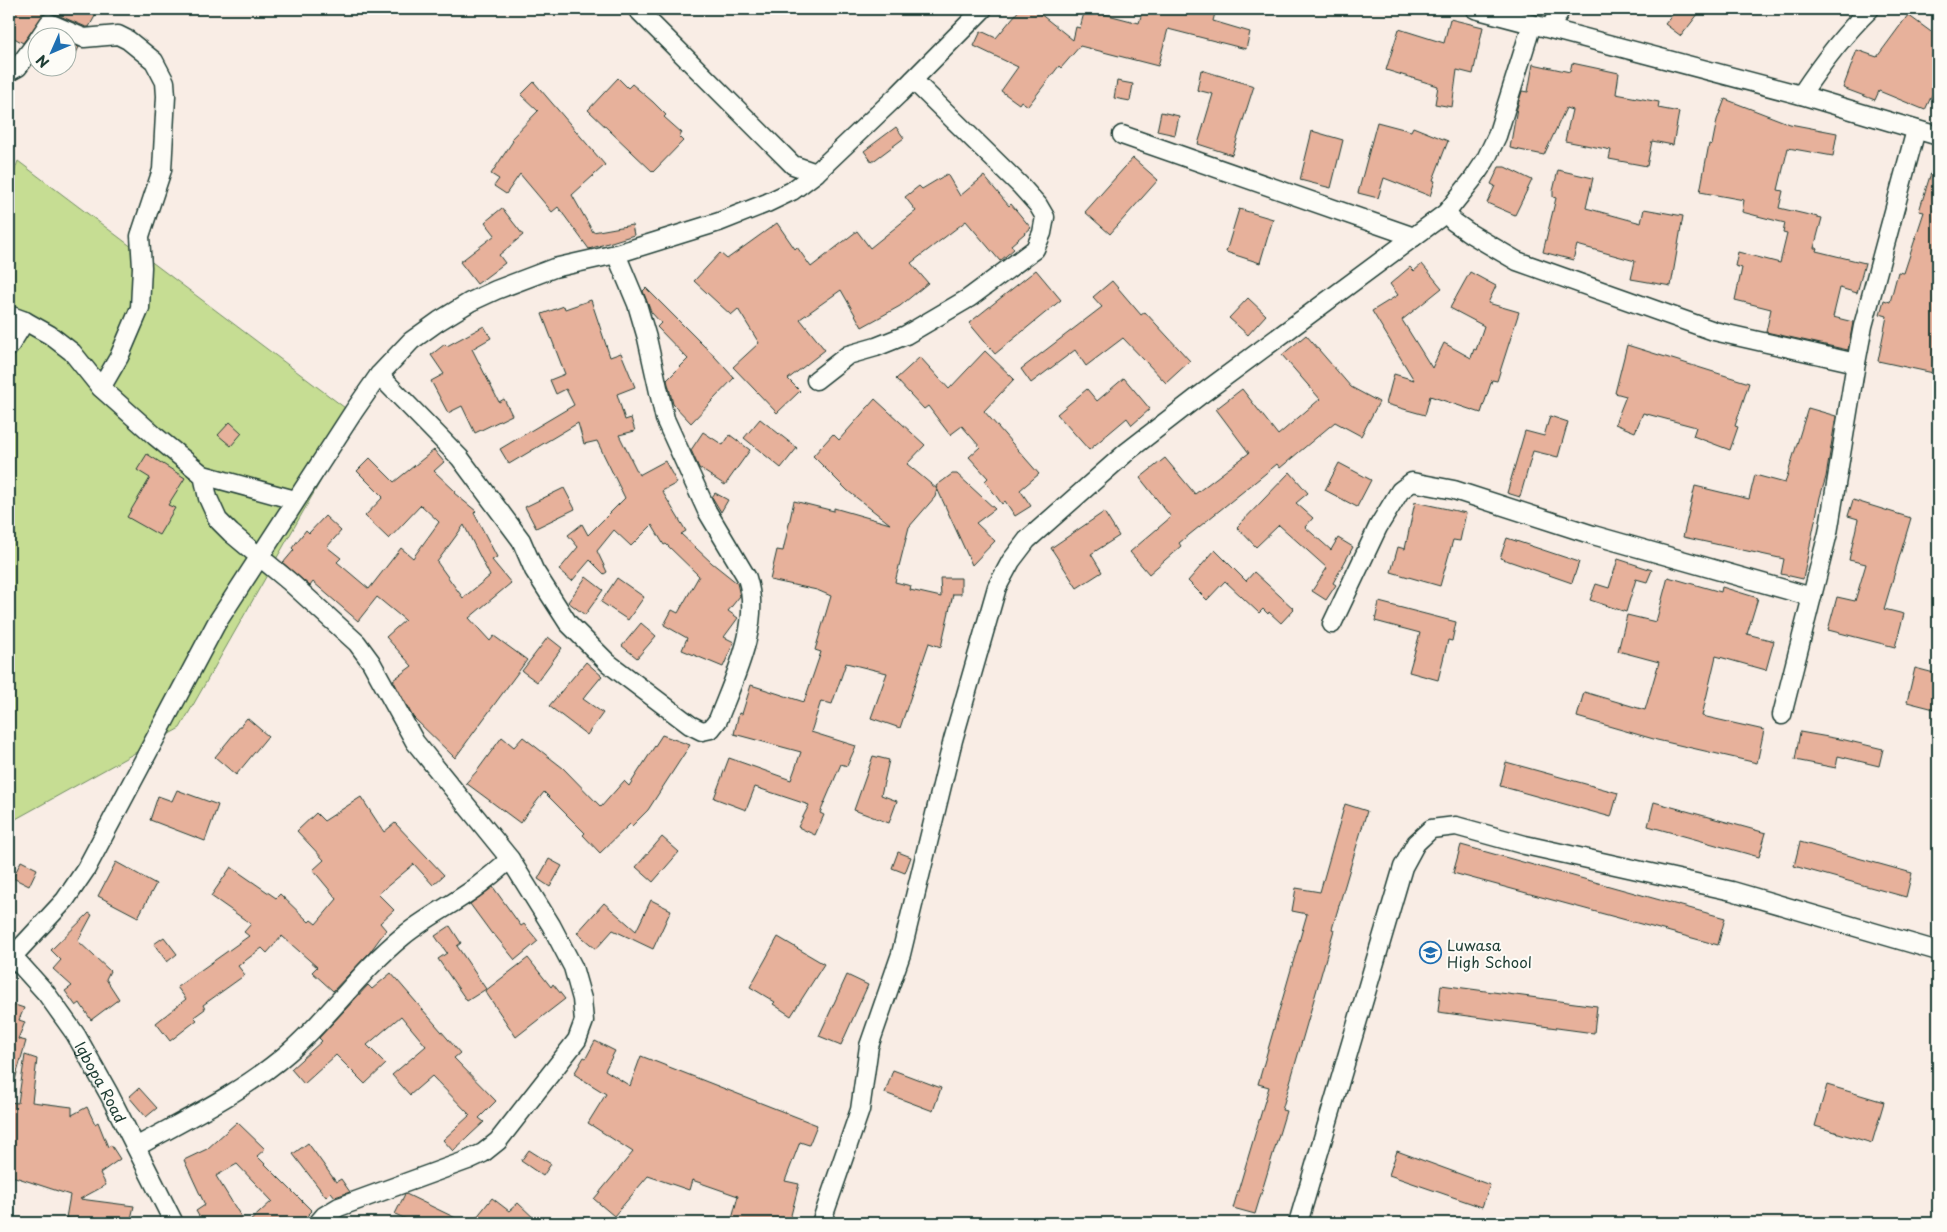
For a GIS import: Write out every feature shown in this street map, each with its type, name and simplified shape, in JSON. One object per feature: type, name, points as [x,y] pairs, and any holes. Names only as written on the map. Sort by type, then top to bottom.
[{"type":"street","points":[[637,9],[793,164],[816,173]]},
{"type":"street","points":[[11,954],[65,900],[86,869],[216,624],[295,500],[379,375],[411,341],[470,302],[496,290],[554,268],[616,254],[719,222],[792,191],[816,173],[913,80],[983,9]]},
{"type":"street","points":[[1475,9],[1802,95],[1938,136]]},
{"type":"street","points":[[1550,28],[1561,9]]},
{"type":"street","points":[[1802,95],[1829,53],[1870,9]]},
{"type":"street","points":[[46,28],[49,23],[61,28]]},
{"type":"street","points":[[821,1223],[860,1110],[869,1046],[901,954],[953,740],[997,587],[1011,561],[1027,540],[1128,451],[1446,213],[1473,179],[1498,136],[1532,24]]},
{"type":"street","points":[[78,35],[84,38],[118,35],[128,40],[154,61],[165,82],[166,96],[162,170],[140,236],[142,267],[140,308],[119,357],[101,388]]},
{"type":"street","points":[[9,72],[18,67],[28,53]]},
{"type":"street","points":[[816,380],[848,354],[876,347],[906,335],[969,298],[1035,249],[1042,233],[1045,217],[1038,205],[913,80]]},
{"type":"street","points":[[1782,715],[1828,533],[1862,326],[1916,130]]},
{"type":"street","points":[[1122,134],[1414,237]]},
{"type":"street","points":[[792,191],[793,164]]},
{"type":"street","points":[[1446,213],[1454,222],[1471,234],[1517,261],[1714,331],[1856,363]]},
{"type":"street","points":[[379,375],[460,458],[521,540],[534,570],[568,623],[608,663],[690,725],[702,731],[711,729],[718,720],[742,657],[751,616],[751,590],[747,578],[707,511],[665,419],[637,304],[616,254]]},
{"type":"street","points":[[9,347],[17,318],[50,335],[72,352],[101,388],[203,475],[295,500]]},
{"type":"street","points":[[203,475],[208,498],[218,520],[357,642],[371,662],[415,742],[510,859],[552,925],[573,967],[582,999],[584,1021],[577,1040],[498,1141],[483,1154],[339,1207],[324,1216],[318,1223]]},
{"type":"street","points":[[1332,624],[1378,526],[1400,491],[1412,482],[1454,490],[1593,535],[1812,597]]},
{"type":"street","points":[[1298,1223],[1402,867],[1416,843],[1431,829],[1456,826],[1526,845],[1732,891],[1938,951]]},
{"type":"street","points":[[136,1147],[238,1090],[261,1075],[289,1053],[377,960],[403,936],[476,888],[510,859]]},
{"type":"street","name":"Igbopa Road","points":[[11,954],[46,993],[76,1035],[174,1223]]},
{"type":"green space","points":[[18,161],[357,417],[180,728],[14,820],[9,827],[9,187]]},
{"type":"building","points":[[9,9],[99,9],[89,27],[53,13],[44,14],[34,28],[28,28],[28,36],[23,43],[9,35]]},
{"type":"building","points":[[1020,9],[1034,9],[1073,40],[1076,27],[1080,28],[1085,9],[1139,23],[1143,9],[1216,9],[1213,21],[1250,32],[1246,49],[1168,29],[1158,66],[1080,46],[1061,68],[1059,66],[1028,106],[1021,101],[1019,104],[1001,91],[1018,67],[974,46],[981,31],[996,38]]},
{"type":"building","points":[[1677,9],[1702,9],[1681,36],[1665,24]]},
{"type":"building","points":[[1908,15],[1938,37],[1938,82],[1925,110],[1879,91],[1875,100],[1843,88],[1857,50],[1877,57]]},
{"type":"building","points":[[1450,19],[1483,27],[1473,74],[1457,70],[1452,107],[1435,104],[1438,86],[1386,70],[1399,29],[1444,43]]},
{"type":"building","points":[[1572,63],[1619,73],[1616,94],[1659,102],[1658,108],[1679,112],[1673,145],[1652,141],[1647,166],[1609,159],[1611,150],[1565,141],[1572,110],[1566,108],[1544,155],[1510,148],[1517,108],[1522,91],[1528,92],[1533,64],[1570,72]]},
{"type":"building","points":[[1201,70],[1254,86],[1232,155],[1198,144],[1213,94],[1197,90]]},
{"type":"building","points":[[618,78],[628,88],[632,84],[653,102],[666,115],[664,117],[682,133],[679,137],[683,141],[653,172],[588,110]]},
{"type":"building","points":[[1117,81],[1133,84],[1130,101],[1114,98]]},
{"type":"building","points":[[534,82],[605,165],[572,195],[593,232],[632,225],[634,235],[589,249],[558,207],[552,212],[520,174],[506,194],[494,186],[499,179],[491,174],[513,141],[511,139],[538,111],[521,95]]},
{"type":"building","points":[[1725,99],[1790,124],[1837,133],[1833,156],[1788,148],[1778,190],[1783,191],[1779,208],[1822,218],[1814,248],[1817,248],[1816,251],[1865,263],[1857,293],[1840,288],[1833,317],[1853,322],[1848,350],[1766,332],[1771,309],[1735,300],[1742,268],[1735,266],[1738,252],[1780,263],[1787,234],[1783,233],[1785,223],[1742,212],[1744,200],[1700,192],[1709,144],[1712,145],[1717,120]]},
{"type":"building","points":[[1161,112],[1179,116],[1175,135],[1157,131]]},
{"type":"building","points":[[1377,122],[1411,131],[1413,127],[1448,141],[1433,180],[1435,181],[1430,196],[1384,178],[1378,198],[1358,193]]},
{"type":"building","points":[[896,127],[904,138],[872,162],[864,151]]},
{"type":"building","points":[[1312,131],[1343,140],[1331,188],[1300,180]]},
{"type":"building","points":[[1133,158],[1158,180],[1110,234],[1085,212]]},
{"type":"building","points":[[1935,160],[1938,161],[1938,374],[1878,361],[1887,316],[1880,314],[1884,300],[1890,302],[1898,272],[1904,273],[1924,212],[1919,211]]},
{"type":"building","points":[[1499,167],[1505,167],[1532,180],[1515,215],[1487,203],[1495,186],[1491,184]]},
{"type":"building","points":[[1558,170],[1593,178],[1586,208],[1641,223],[1644,209],[1683,216],[1671,286],[1631,279],[1635,261],[1577,245],[1573,260],[1543,252],[1556,198],[1553,197],[1553,191]]},
{"type":"building","points":[[947,174],[960,196],[984,176],[1009,206],[1011,204],[1031,228],[1011,245],[1014,249],[1000,261],[966,221],[911,263],[928,283],[900,306],[862,327],[841,290],[800,319],[825,350],[788,379],[800,391],[777,413],[733,367],[759,343],[738,309],[731,315],[694,281],[720,253],[727,259],[777,223],[795,249],[797,247],[811,267],[857,231],[870,248],[916,211],[905,197],[919,186],[922,189]]},
{"type":"building","points":[[502,208],[523,235],[499,255],[505,263],[477,284],[460,262],[495,235],[485,222]]},
{"type":"building","points":[[1239,209],[1273,219],[1260,263],[1226,252]]},
{"type":"building","points":[[1422,264],[1442,288],[1402,320],[1432,368],[1444,343],[1471,358],[1474,349],[1476,350],[1484,326],[1450,308],[1470,272],[1496,286],[1488,303],[1519,312],[1497,381],[1492,380],[1481,413],[1430,396],[1425,415],[1386,404],[1394,374],[1414,380],[1372,311],[1398,295],[1390,284],[1410,267],[1414,271]]},
{"type":"building","points":[[1036,270],[1061,300],[995,354],[969,323]]},
{"type":"building","points":[[1112,281],[1141,315],[1145,312],[1190,361],[1166,383],[1123,338],[1086,366],[1075,350],[1031,383],[1021,369],[1102,307],[1093,297]]},
{"type":"building","points":[[646,288],[706,347],[734,378],[691,423],[673,404],[667,380],[688,359],[657,327],[661,323],[651,312],[643,291]]},
{"type":"building","points":[[1248,298],[1266,315],[1248,335],[1229,318]]},
{"type":"building","points":[[591,300],[610,357],[621,353],[635,387],[617,394],[625,420],[631,418],[635,431],[619,435],[639,475],[665,461],[677,483],[662,491],[686,531],[681,534],[737,583],[740,596],[728,611],[738,618],[724,637],[734,642],[723,667],[682,650],[687,638],[664,625],[672,610],[678,613],[699,576],[666,544],[664,545],[652,525],[631,546],[614,530],[597,551],[607,572],[604,574],[590,560],[572,581],[559,570],[578,547],[568,535],[582,524],[588,535],[625,498],[597,441],[584,444],[578,423],[509,464],[500,449],[574,405],[566,389],[556,394],[550,380],[565,374],[542,314],[564,306],[565,309]]},
{"type":"building","points":[[484,326],[491,338],[472,349],[499,402],[504,399],[512,415],[475,433],[462,406],[448,413],[431,381],[444,374],[431,355],[445,344],[447,346]]},
{"type":"building","points":[[1306,335],[1351,387],[1379,402],[1361,436],[1335,422],[1280,468],[1277,464],[1179,543],[1181,546],[1149,574],[1130,552],[1171,517],[1140,478],[1165,458],[1195,494],[1249,453],[1216,409],[1242,389],[1278,435],[1320,399],[1282,355]]},
{"type":"building","points":[[1627,345],[1749,383],[1735,426],[1738,427],[1730,450],[1693,436],[1696,427],[1643,413],[1635,432],[1615,424],[1626,396],[1615,393]]},
{"type":"building","points":[[985,351],[1014,379],[984,411],[1039,474],[1020,490],[1031,506],[1015,516],[1005,501],[1002,504],[985,481],[988,478],[969,457],[980,447],[962,426],[950,435],[928,406],[924,409],[896,379],[920,357],[949,389]]},
{"type":"building","points":[[1124,378],[1150,409],[1132,425],[1127,418],[1089,450],[1057,414],[1087,389],[1097,401]]},
{"type":"building","points":[[875,399],[925,445],[907,464],[937,489],[935,497],[909,527],[895,582],[911,586],[910,590],[941,597],[940,578],[961,578],[961,594],[953,594],[941,647],[929,643],[900,728],[871,718],[887,673],[846,663],[832,704],[821,701],[811,732],[856,746],[847,766],[841,764],[820,813],[824,815],[815,835],[798,827],[809,805],[755,787],[746,810],[714,798],[729,758],[791,780],[801,752],[734,734],[739,713],[742,714],[751,685],[804,702],[821,652],[815,650],[831,596],[817,590],[770,580],[777,550],[783,551],[794,501],[834,511],[834,508],[890,524],[848,491],[813,456],[833,434],[839,440]]},
{"type":"building","points":[[1808,408],[1836,416],[1826,477],[1803,579],[1781,574],[1784,559],[1683,537],[1695,486],[1749,499],[1755,475],[1785,483]]},
{"type":"building","points":[[1550,416],[1568,422],[1558,457],[1533,451],[1520,497],[1507,493],[1525,431],[1544,436]]},
{"type":"building","points":[[760,419],[797,448],[781,468],[744,438]]},
{"type":"building","points":[[230,422],[242,433],[231,446],[218,435]]},
{"type":"building","points":[[703,432],[723,445],[730,435],[750,450],[725,485],[699,468],[691,450]]},
{"type":"building","points":[[434,450],[444,462],[434,471],[456,492],[454,493],[476,511],[474,513],[497,557],[492,560],[511,583],[469,618],[490,641],[494,636],[527,660],[455,758],[413,717],[393,680],[412,666],[386,637],[405,620],[377,597],[358,621],[313,582],[310,586],[283,563],[294,550],[292,548],[306,530],[309,533],[325,516],[341,531],[327,547],[341,558],[337,562],[369,589],[401,548],[413,558],[439,522],[421,505],[389,539],[365,516],[383,497],[357,471],[370,458],[394,482]],"holes":[[[464,525],[490,576],[463,598],[437,562]]]},
{"type":"building","points":[[147,454],[185,478],[168,505],[175,508],[159,535],[127,517],[150,478],[137,470]]},
{"type":"building","points":[[1339,463],[1371,480],[1357,507],[1325,490]]},
{"type":"building","points":[[1290,472],[1308,493],[1296,503],[1313,518],[1305,527],[1331,550],[1338,538],[1353,547],[1333,583],[1336,585],[1326,600],[1312,591],[1327,568],[1279,525],[1256,547],[1237,527]]},
{"type":"building","points":[[952,474],[957,474],[995,509],[976,523],[995,541],[972,565],[936,486]]},
{"type":"building","points":[[564,488],[575,509],[536,528],[525,507]]},
{"type":"building","points":[[715,493],[728,500],[721,512],[712,497]]},
{"type":"building","points":[[1853,500],[1911,518],[1884,609],[1904,614],[1895,647],[1828,630],[1837,597],[1855,601],[1866,564],[1849,560],[1858,519],[1848,516]]},
{"type":"building","points":[[1415,502],[1466,513],[1460,541],[1453,540],[1440,586],[1391,572],[1398,547],[1405,549]]},
{"type":"building","points":[[1104,512],[1119,536],[1091,554],[1102,572],[1077,588],[1051,548]]},
{"type":"building","points":[[1507,538],[1579,562],[1572,583],[1500,558]]},
{"type":"building","points":[[1215,550],[1246,581],[1254,572],[1294,609],[1281,623],[1263,609],[1259,613],[1225,581],[1207,600],[1188,581]]},
{"type":"building","points":[[1618,559],[1652,570],[1647,582],[1636,579],[1626,612],[1590,600],[1596,584],[1609,588]]},
{"type":"building","points":[[586,577],[603,590],[585,615],[568,602]]},
{"type":"building","points":[[1668,577],[1721,592],[1722,587],[1758,598],[1747,634],[1774,641],[1766,670],[1716,656],[1702,716],[1764,730],[1757,763],[1657,740],[1577,717],[1584,692],[1645,710],[1659,662],[1618,651],[1627,615],[1656,622]]},
{"type":"building","points":[[617,578],[644,597],[628,620],[601,602]]},
{"type":"building","points":[[1379,602],[1456,622],[1452,641],[1448,640],[1438,680],[1409,672],[1420,633],[1375,621]]},
{"type":"building","points":[[641,623],[656,636],[637,658],[622,646]]},
{"type":"building","points":[[548,637],[562,648],[537,682],[522,671]]},
{"type":"building","points":[[586,662],[602,676],[583,699],[603,713],[587,735],[549,706]]},
{"type":"building","points":[[1915,668],[1938,674],[1938,710],[1907,702]]},
{"type":"building","points":[[247,718],[268,736],[236,775],[215,757]]},
{"type":"building","points":[[1800,732],[1883,749],[1879,766],[1838,756],[1836,768],[1795,760]]},
{"type":"building","points":[[662,735],[690,745],[648,810],[632,826],[630,824],[600,853],[583,835],[585,833],[544,792],[520,823],[466,783],[502,737],[514,747],[523,737],[563,768],[601,807],[624,781],[629,786]]},
{"type":"building","points":[[873,756],[889,760],[881,795],[897,801],[889,823],[854,810]]},
{"type":"building","points":[[1506,762],[1618,793],[1611,817],[1500,786]]},
{"type":"building","points":[[177,790],[218,805],[205,841],[150,820],[158,796],[172,801]]},
{"type":"building","points":[[361,797],[384,832],[395,823],[444,875],[433,885],[414,864],[378,894],[394,910],[380,923],[386,930],[370,952],[333,991],[312,972],[317,967],[282,936],[267,953],[262,948],[238,966],[245,975],[203,1005],[205,1009],[194,1017],[197,1020],[170,1041],[156,1023],[186,999],[177,987],[249,936],[244,932],[251,924],[211,896],[231,867],[276,898],[280,894],[309,922],[311,920],[316,924],[337,899],[313,870],[324,860],[297,831],[316,813],[324,821]]},
{"type":"building","points":[[1654,802],[1766,833],[1759,857],[1648,826]]},
{"type":"building","points":[[1345,804],[1367,811],[1282,1110],[1286,1111],[1255,1214],[1233,1208],[1269,1087],[1258,1084],[1307,914],[1292,911],[1296,888],[1320,892]]},
{"type":"building","points":[[662,837],[679,852],[653,882],[636,867]]},
{"type":"building","points":[[1800,842],[1912,873],[1906,897],[1794,866]]},
{"type":"building","points":[[1461,845],[1725,918],[1718,945],[1453,873]]},
{"type":"building","points":[[898,852],[911,857],[905,873],[892,868]]},
{"type":"building","points":[[549,859],[562,866],[550,887],[538,879]]},
{"type":"building","points":[[21,861],[37,869],[29,886],[13,878]]},
{"type":"building","points":[[116,862],[156,884],[138,917],[98,896]]},
{"type":"building","points":[[493,887],[521,926],[524,924],[538,941],[515,960],[492,934],[470,904]]},
{"type":"building","points":[[651,900],[671,910],[653,949],[613,930],[596,949],[577,933],[604,903],[636,931]]},
{"type":"building","points":[[89,913],[92,915],[78,941],[110,971],[106,979],[119,999],[91,1020],[80,1003],[76,1006],[65,991],[72,986],[53,969],[61,960],[51,950]]},
{"type":"building","points":[[450,926],[461,943],[457,946],[486,989],[467,1001],[438,959],[447,953],[435,936]]},
{"type":"building","points":[[164,937],[177,954],[167,962],[154,944]]},
{"type":"building","points":[[778,937],[824,964],[791,1016],[773,1004],[775,1002],[750,987]]},
{"type":"building","points":[[528,958],[551,987],[553,984],[565,999],[516,1037],[485,991]]},
{"type":"building","points":[[391,973],[460,1053],[454,1058],[496,1101],[479,1118],[484,1122],[453,1151],[443,1140],[470,1115],[432,1076],[410,1095],[392,1075],[426,1046],[401,1016],[367,1045],[386,1064],[365,1084],[336,1055],[304,1084],[291,1069],[322,1041],[319,1038],[368,985],[372,989]]},
{"type":"building","points":[[847,975],[868,985],[841,1045],[819,1036]]},
{"type":"building","points":[[1441,985],[1597,1006],[1594,1033],[1438,1012]]},
{"type":"building","points":[[9,1003],[24,1008],[19,1020],[25,1022],[18,1039],[26,1041],[13,1087],[9,1086]]},
{"type":"building","points":[[595,1041],[615,1051],[605,1070],[630,1086],[641,1056],[817,1125],[809,1145],[800,1142],[785,1181],[799,1184],[789,1223],[731,1223],[738,1196],[692,1180],[689,1190],[648,1176],[614,1216],[594,1199],[633,1152],[588,1123],[606,1094],[574,1074],[584,1057],[586,1058]]},
{"type":"building","points":[[25,1055],[37,1059],[32,1102],[72,1107],[72,1115],[87,1107],[95,1124],[98,1122],[108,1147],[111,1145],[120,1159],[100,1173],[106,1185],[80,1199],[134,1206],[130,1223],[95,1223],[66,1218],[70,1195],[9,1175],[9,1102],[18,1103]]},
{"type":"building","points":[[893,1070],[941,1088],[933,1111],[885,1093]]},
{"type":"building","points":[[1827,1085],[1884,1102],[1872,1143],[1815,1126]]},
{"type":"building","points":[[139,1088],[157,1108],[146,1117],[129,1097]]},
{"type":"building","points":[[237,1122],[265,1149],[257,1156],[312,1211],[300,1223],[248,1223],[272,1201],[237,1164],[216,1176],[245,1223],[203,1223],[196,1211],[205,1205],[184,1160],[207,1149]]},
{"type":"building","points":[[308,1143],[336,1182],[341,1179],[350,1192],[335,1197],[331,1192],[326,1197],[293,1154]]},
{"type":"building","points":[[529,1150],[551,1164],[543,1176],[521,1161]]},
{"type":"building","points":[[1397,1151],[1490,1185],[1482,1207],[1389,1175]]},
{"type":"building","points":[[405,1194],[466,1223],[415,1223],[395,1214]]},
{"type":"building","points":[[492,1198],[509,1211],[518,1203],[539,1223],[472,1223]]},
{"type":"place","name":"Luwasa High School","points":[[1431,953]]}]
